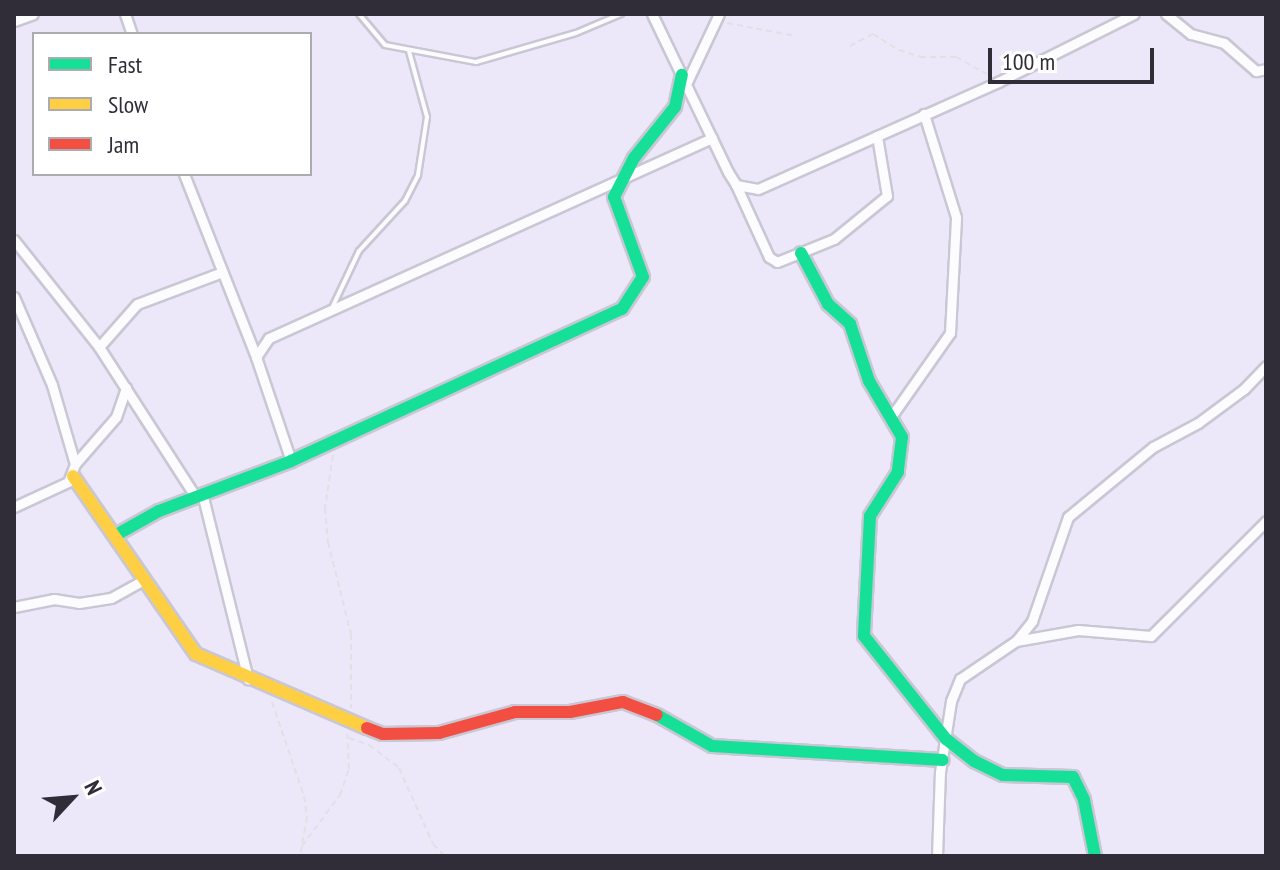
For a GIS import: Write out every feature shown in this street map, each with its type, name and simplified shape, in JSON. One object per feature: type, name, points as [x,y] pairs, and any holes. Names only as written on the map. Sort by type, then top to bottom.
[{"type":"street","points":[[14,21],[33,14]]},
{"type":"street","points":[[652,14],[772,262],[834,239],[887,196],[877,136]]},
{"type":"street","points":[[736,185],[758,189],[998,82],[1134,14]]},
{"type":"street","points":[[1166,14],[1191,34],[1224,43],[1256,71],[1266,69]]},
{"type":"street","points":[[116,535],[198,495],[291,461],[339,436],[622,309],[643,277],[614,197],[622,180],[675,107],[684,80],[718,18]]},
{"type":"street","points":[[893,414],[950,333],[956,217],[924,114]]},
{"type":"street","points":[[256,357],[269,338],[712,138]]},
{"type":"street","points":[[185,176],[220,273],[256,357],[291,461]]},
{"type":"street","points":[[14,240],[99,347],[198,495],[248,679]]},
{"type":"street","points":[[801,253],[828,304],[850,324],[869,381],[893,414],[902,457],[870,516],[864,636],[946,739],[1000,774],[1073,777],[1084,800],[1095,856]]},
{"type":"street","points":[[99,347],[137,304],[220,273]]},
{"type":"street","points":[[14,299],[52,385],[74,470],[196,654],[264,687],[346,722],[383,734],[439,733],[515,712],[570,712],[623,702],[676,722],[712,746],[943,760]]},
{"type":"street","points":[[937,856],[943,760],[955,686],[1016,641],[1044,595],[1068,517],[1153,447],[1198,423],[1244,389],[1266,366]]},
{"type":"street","points":[[14,507],[60,487],[116,417],[126,388]]},
{"type":"street","points":[[1016,641],[1078,630],[1151,636],[1266,521]]},
{"type":"street","points":[[14,607],[54,599],[79,603],[111,598],[145,579]]},
{"type":"lane","points":[[359,14],[385,45],[483,62],[621,14]]},
{"type":"lane","points":[[332,308],[359,251],[405,201],[418,175],[427,117],[409,51]]},
{"type":"path","points":[[718,18],[796,36]]},
{"type":"path","points":[[850,46],[873,34],[920,57],[972,63],[998,82]]},
{"type":"path","points":[[302,846],[340,795],[349,769],[346,722],[353,704],[354,656],[331,563],[325,508],[339,436]]},
{"type":"path","points":[[264,687],[287,734],[304,796],[307,817],[300,856]]},
{"type":"path","points":[[348,738],[369,745],[399,768],[442,856]]},
{"type":"traffic: fast","points":[[116,535],[159,511],[291,461],[622,309],[643,277],[614,197],[634,158],[675,107],[682,75]]},
{"type":"traffic: fast","points":[[801,253],[828,304],[850,324],[869,381],[902,437],[898,472],[870,516],[864,636],[946,739],[974,761],[1003,775],[1073,777],[1084,800],[1095,856]]},
{"type":"traffic: fast","points":[[657,715],[712,746],[943,760]]},
{"type":"traffic: slow","points":[[73,476],[196,654],[367,728]]},
{"type":"traffic: jam","points":[[367,728],[383,734],[439,733],[515,712],[570,712],[623,702],[657,715]]}]
